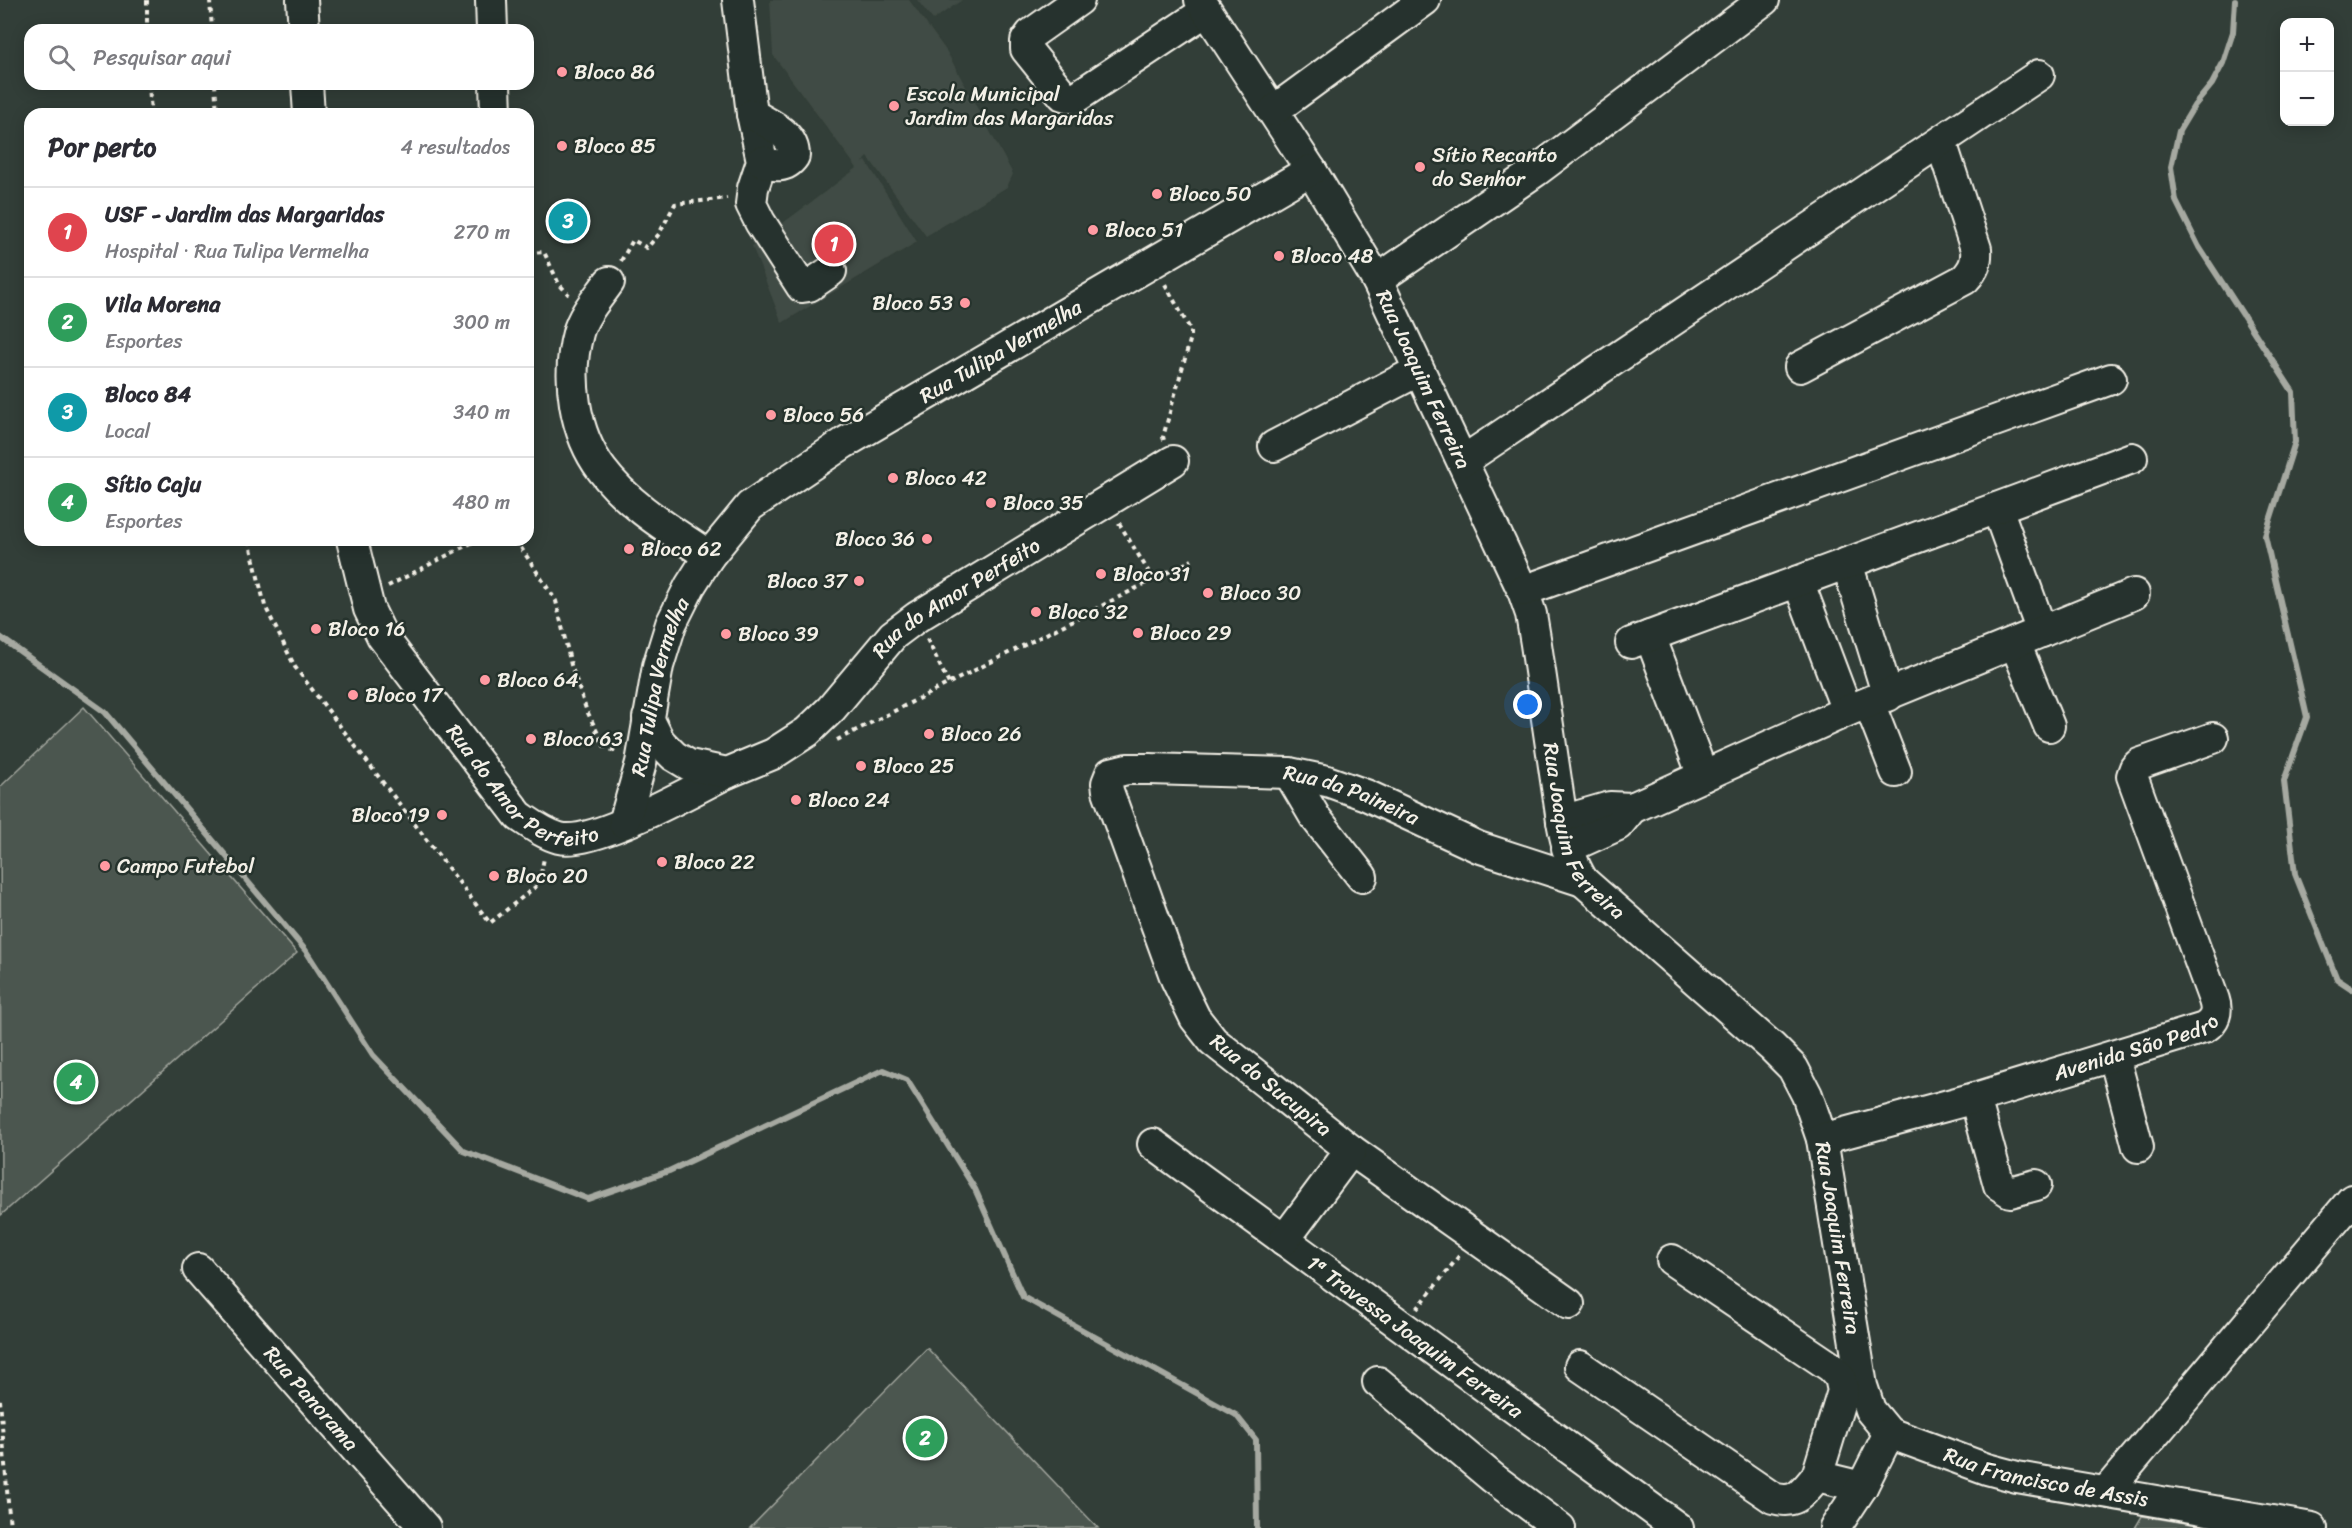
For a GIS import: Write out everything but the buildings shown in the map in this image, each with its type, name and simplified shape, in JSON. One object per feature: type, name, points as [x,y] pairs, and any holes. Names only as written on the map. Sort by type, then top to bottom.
[{"type":"street","points":[[302,0],[304,24]]},
{"type":"street","points":[[491,0],[492,24]]},
{"type":"street","points":[[738,0],[752,114],[790,138],[793,143],[794,156],[785,165],[777,166],[762,161],[753,188],[751,204],[802,287],[809,286],[831,271]]},
{"type":"street","points":[[1079,0],[1031,34],[1026,41],[1026,49],[1063,95],[1075,98],[1203,5]]},
{"type":"street","points":[[1274,111],[1425,0]]},
{"type":"street","points":[[1377,280],[1536,171],[1764,0]]},
{"type":"street","name":"Rua Joaquim Ferreira","points":[[1203,5],[1274,111],[1377,280],[1418,371],[1471,456],[1531,614],[1565,834],[1583,881],[1773,1047],[1792,1068],[1807,1095],[1822,1139],[1862,1386],[1870,1410],[1889,1432]]},
{"type":"street","points":[[1471,456],[2039,75]]},
{"type":"street","points":[[307,90],[309,108]]},
{"type":"street","points":[[495,90],[496,108]]},
{"type":"street","points":[[1800,367],[1965,279],[1973,270],[1977,261],[1976,249],[1941,142]]},
{"type":"street","name":"Rua Tulipa Vermelha","points":[[624,823],[641,763],[658,666],[671,624],[690,586],[709,556],[750,506],[844,443],[1311,170]]},
{"type":"street","points":[[609,282],[589,309],[578,332],[572,366],[574,397],[591,453],[602,470],[629,499],[709,556]]},
{"type":"street","points":[[1274,447],[1418,371]]},
{"type":"street","points":[[1523,591],[2111,380]]},
{"type":"street","points":[[1703,776],[1640,640],[2132,458]]},
{"type":"street","name":"Rua do Amor Perfeito","points":[[353,546],[366,598],[382,636],[519,816],[539,830],[560,838],[574,838],[608,831],[727,773],[773,754],[807,732],[831,709],[893,635],[917,617],[1173,461]]},
{"type":"street","points":[[1997,508],[2049,726]]},
{"type":"street","points":[[1847,564],[1868,703]]},
{"type":"street","points":[[1798,582],[1868,703],[1896,772]]},
{"type":"street","points":[[1565,834],[1618,825],[1632,808],[1703,776],[1868,703],[2133,594]]},
{"type":"street","points":[[648,718],[660,742],[674,756],[689,765],[727,773]]},
{"type":"street","name":"Avenida São Pedro","points":[[1822,1139],[1975,1098],[2114,1056],[2204,1028],[2214,1018],[2216,1012],[2214,1000],[2132,776],[2139,764],[2213,738]]},
{"type":"street","name":"Rua da Paineira","points":[[1108,777],[1115,771],[1127,769],[1289,773],[1327,781],[1366,795],[1478,847],[1583,881]]},
{"type":"street","points":[[1289,773],[1316,817],[1362,877]]},
{"type":"street","name":"Rua do Sucupira","points":[[1108,777],[1108,792],[1176,979],[1195,1018],[1213,1041],[1351,1150],[1284,1240]]},
{"type":"street","points":[[2114,1056],[2138,1148]]},
{"type":"street","points":[[1975,1098],[1999,1185],[2010,1192],[2036,1185]]},
{"type":"street","name":"1ª Travessa Joaquim Ferreira","points":[[1153,1144],[1678,1528]]},
{"type":"street","points":[[1351,1150],[1569,1304]]},
{"type":"street","points":[[2106,1492],[2352,1200]]},
{"type":"street","points":[[1672,1260],[1831,1367],[1840,1377],[1843,1391],[1835,1528]]},
{"type":"street","name":"Rua Panorama","points":[[198,1269],[425,1528]]},
{"type":"street","points":[[1580,1366],[1773,1498],[1783,1502],[1839,1481],[1889,1432]]},
{"type":"street","points":[[1378,1382],[1493,1478],[1560,1528]]},
{"type":"street","name":"Rua Francisco de Assis","points":[[1889,1432],[1947,1456],[2017,1477],[2106,1492],[2214,1520],[2312,1528]]},
{"type":"path","points":[[147,0],[147,24]]},
{"type":"path","points":[[210,0],[212,24]]},
{"type":"path","points":[[149,90],[151,108]]},
{"type":"path","points":[[215,90],[217,108]]},
{"type":"path","points":[[609,282],[633,240],[647,248],[659,234],[675,204],[735,197]]},
{"type":"path","points":[[534,253],[544,252],[559,284]]},
{"type":"path","points":[[1153,263],[1191,331],[1163,437],[1173,461]]},
{"type":"path","points":[[1106,502],[1153,579]]},
{"type":"path","points":[[250,546],[265,606],[295,667],[490,923],[539,884],[544,858],[554,835]]},
{"type":"path","points":[[366,598],[466,546]]},
{"type":"path","points":[[520,546],[556,602],[571,665],[586,709],[604,746],[641,763]]},
{"type":"path","points":[[837,740],[1192,560]]},
{"type":"path","points":[[917,617],[949,684]]},
{"type":"path","points":[[1402,1327],[1474,1236]]},
{"type":"path","points":[[0,1400],[10,1528]]},
{"type":"shaded area","name":"Escola Municipal Jardim das Margaridas","points":[[770,0],[909,0],[947,52],[1013,174],[1007,187],[926,236],[868,157],[862,163],[866,161],[917,242],[782,323],[752,246],[857,168],[773,55]]},
{"type":"shaded area","points":[[917,0],[962,0],[933,20]]},
{"type":"shaded area","name":"Campo Futebol","points":[[84,707],[297,953],[1,1215],[0,787]]},
{"type":"shaded area","points":[[927,1348],[1098,1528],[750,1528]]},
{"type":"shaded area","points":[[2142,1516],[2217,1528],[2135,1528]]},
{"type":"waterway","points":[[2235,0],[2233,32],[2223,63],[2212,84],[2194,106],[2179,131],[2171,167],[2176,201],[2199,247],[2293,392],[2295,442],[2265,536],[2307,717],[2284,781],[2295,874],[2337,979],[2352,989]]},
{"type":"waterway","points":[[0,637],[105,712],[306,951],[373,1055],[464,1151],[588,1199],[669,1171],[883,1070],[907,1080],[975,1189],[1023,1297],[1236,1415],[1256,1440],[1257,1528]]},
{"type":"place","name":"Bloco 86","points":[[562,72]]},
{"type":"place","name":"Escola Municipal Jardim das Margaridas","points":[[894,106]]},
{"type":"place","name":"Bloco 85","points":[[562,146]]},
{"type":"place","name":"Sítio Recanto do Senhor","points":[[1420,167]]},
{"type":"place","name":"Bloco 50","points":[[1157,194]]},
{"type":"place","name":"Bloco 84","points":[[568,221]]},
{"type":"place","name":"Bloco 51","points":[[1093,230]]},
{"type":"place","name":"USF - Jardim das Margaridas","points":[[834,244]]},
{"type":"place","name":"Bloco 48","points":[[1279,256]]},
{"type":"place","name":"Bloco 53","points":[[965,303]]},
{"type":"place","name":"Bloco 56","points":[[771,415]]},
{"type":"place","name":"Bloco 42","points":[[893,478]]},
{"type":"place","name":"Bloco 35","points":[[991,503]]},
{"type":"place","name":"Bloco 36","points":[[927,539]]},
{"type":"place","name":"Bloco 62","points":[[629,549]]},
{"type":"place","name":"Bloco 31","points":[[1101,574]]},
{"type":"place","name":"Bloco 37","points":[[859,581]]},
{"type":"place","name":"Bloco 30","points":[[1208,593]]},
{"type":"place","name":"Bloco 32","points":[[1036,612]]},
{"type":"place","name":"Bloco 16","points":[[316,629]]},
{"type":"place","name":"Bloco 29","points":[[1138,633]]},
{"type":"place","name":"Bloco 39","points":[[726,634]]},
{"type":"place","name":"Bloco 64","points":[[485,680]]},
{"type":"place","name":"Bloco 17","points":[[353,695]]},
{"type":"place","name":"Bloco 26","points":[[929,734]]},
{"type":"place","name":"Bloco 63","points":[[531,739]]},
{"type":"place","name":"Bloco 25","points":[[861,766]]},
{"type":"place","name":"Bloco 24","points":[[796,800]]},
{"type":"place","name":"Bloco 19","points":[[442,815]]},
{"type":"place","name":"Bloco 22","points":[[662,862]]},
{"type":"place","name":"Campo Futebol","points":[[105,866]]},
{"type":"place","name":"Bloco 20","points":[[494,876]]},
{"type":"place","name":"Sítio Caju","points":[[76,1082]]},
{"type":"place","name":"Vila Morena","points":[[925,1438]]}]
